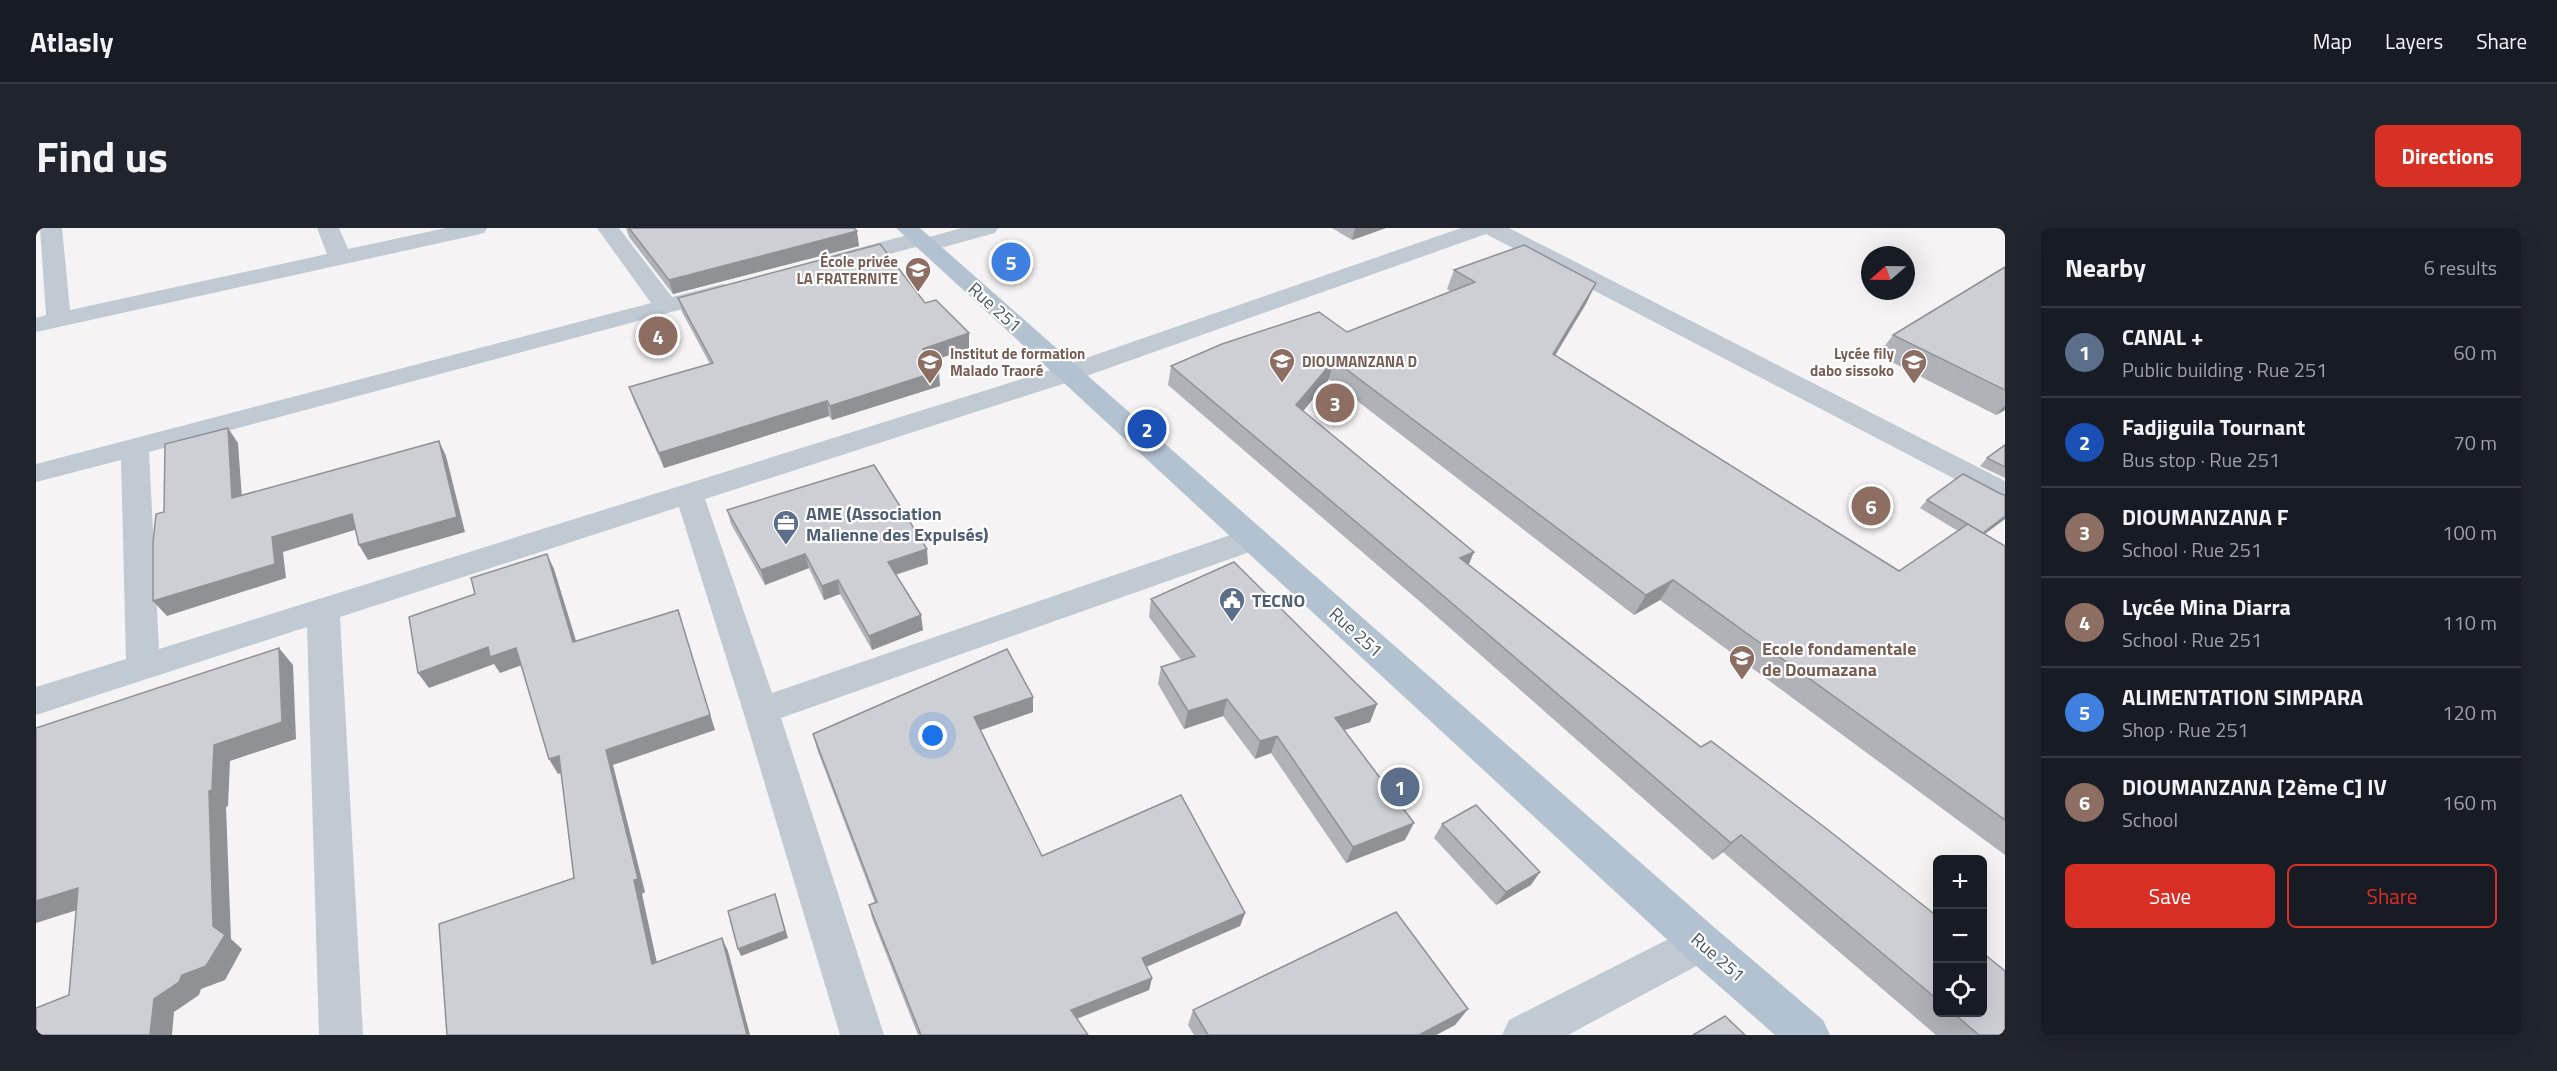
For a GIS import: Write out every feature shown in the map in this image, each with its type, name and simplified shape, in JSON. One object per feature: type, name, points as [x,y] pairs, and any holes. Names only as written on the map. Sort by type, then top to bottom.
[{"type":"main road","name":"Rue 251","points":[[917,238],[1700,942],[1808,1035]]},
{"type":"street","points":[[51,228],[59,320]]},
{"type":"street","points":[[328,228],[340,258]]},
{"type":"street","points":[[36,325],[476,228]]},
{"type":"street","points":[[608,228],[666,306]]},
{"type":"street","points":[[816,267],[917,238],[987,228]]},
{"type":"street","points":[[36,701],[1068,373],[1482,228]]},
{"type":"street","points":[[1492,228],[2005,493]]},
{"type":"street","points":[[36,473],[747,285]]},
{"type":"street","points":[[135,447],[143,667]]},
{"type":"street","points":[[689,494],[761,711],[862,1035]]},
{"type":"street","points":[[761,711],[1253,539]]},
{"type":"street","points":[[323,610],[340,1035]]},
{"type":"street","points":[[1524,1035],[1700,942]]},
{"type":"building","points":[[629,228],[854,228],[857,231],[669,280]]},
{"type":"building","points":[[880,244],[925,303],[936,300],[969,333],[923,349],[939,371],[830,406],[827,401],[659,453],[629,387],[713,363],[678,298]]},
{"type":"building","points":[[1524,245],[1596,283],[1553,354],[1899,571],[1968,524],[2005,546],[2005,820],[1673,580],[1646,595],[1334,360],[1296,405],[1474,552],[1460,558],[1701,747],[1711,741],[1933,913],[1933,996],[1741,835],[1731,843],[1171,366],[1222,344],[1319,312],[1347,332],[1475,282],[1454,270]]},
{"type":"building","points":[[2005,267],[2005,390],[1893,335]]},
{"type":"building","points":[[228,428],[232,498],[439,441],[457,517],[359,545],[352,514],[272,537],[275,564],[153,601],[153,543],[156,514],[164,512],[165,444]]},
{"type":"building","points":[[2005,445],[2005,467],[1987,458]]},
{"type":"building","points":[[874,465],[927,549],[888,562],[921,615],[869,636],[838,580],[822,586],[805,554],[761,570],[727,510]]},
{"type":"building","points":[[1963,474],[2005,495],[2005,516],[1983,533],[1927,500]]},
{"type":"building","points":[[547,554],[573,642],[678,610],[710,715],[606,750],[638,879],[634,880],[652,964],[722,938],[747,1035],[447,1035],[439,924],[574,878],[559,756],[549,759],[516,648],[490,657],[488,647],[418,673],[409,617],[475,594],[471,578]]},
{"type":"building","points":[[1234,562],[1377,704],[1335,718],[1414,823],[1353,847],[1277,736],[1260,741],[1227,699],[1188,711],[1161,667],[1195,656],[1151,599]]},
{"type":"building","points":[[279,648],[282,722],[214,745],[212,790],[209,791],[213,926],[225,935],[206,966],[182,975],[179,982],[154,999],[150,1035],[36,1035],[36,1008],[69,995],[78,888],[36,901],[36,728]]},
{"type":"building","points":[[1007,649],[1033,697],[974,717],[1042,856],[1181,795],[1245,913],[1142,958],[1152,978],[1071,1010],[1088,1035],[921,1035],[869,905],[877,902],[813,734]]},
{"type":"building","points":[[1476,805],[1540,872],[1506,892],[1442,824]]},
{"type":"building","points":[[775,894],[785,931],[738,949],[728,911]]},
{"type":"building","points":[[1396,912],[1468,1009],[1419,1035],[1208,1035],[1193,1010]]},
{"type":"building","points":[[1987,956],[2005,971],[2005,1035],[1979,1035],[1958,1017],[1987,1017]]},
{"type":"building","points":[[1725,1016],[1745,1035],[1693,1035]]},
{"type":"place","name":"ALIMENTATION SIMPARA","points":[[1011,262]]},
{"type":"place","name":"École privée LA FRATERNITE","points":[[918,293]]},
{"type":"place","name":"Lycée Mina Diarra","points":[[658,336]]},
{"type":"place","name":"DIOUMANZANA D","points":[[1282,384]]},
{"type":"place","name":"Institut de formation Malado Traoré","points":[[930,385]]},
{"type":"place","name":"Lycée fily dabo sissoko","points":[[1914,385]]},
{"type":"place","name":"DIOUMANZANA F","points":[[1335,403]]},
{"type":"place","name":"Fadjiguila Tournant","points":[[1147,429]]},
{"type":"place","name":"DIOUMANZANA [2ème C] IV","points":[[1871,506]]},
{"type":"place","name":"AME (Association Malienne des Expulsés)","points":[[786,546]]},
{"type":"place","name":"TECNO","points":[[1232,623]]},
{"type":"place","name":"Ecole fondamentale de Doumazana","points":[[1742,681]]},
{"type":"place","name":"CANAL +","points":[[1400,787]]}]
